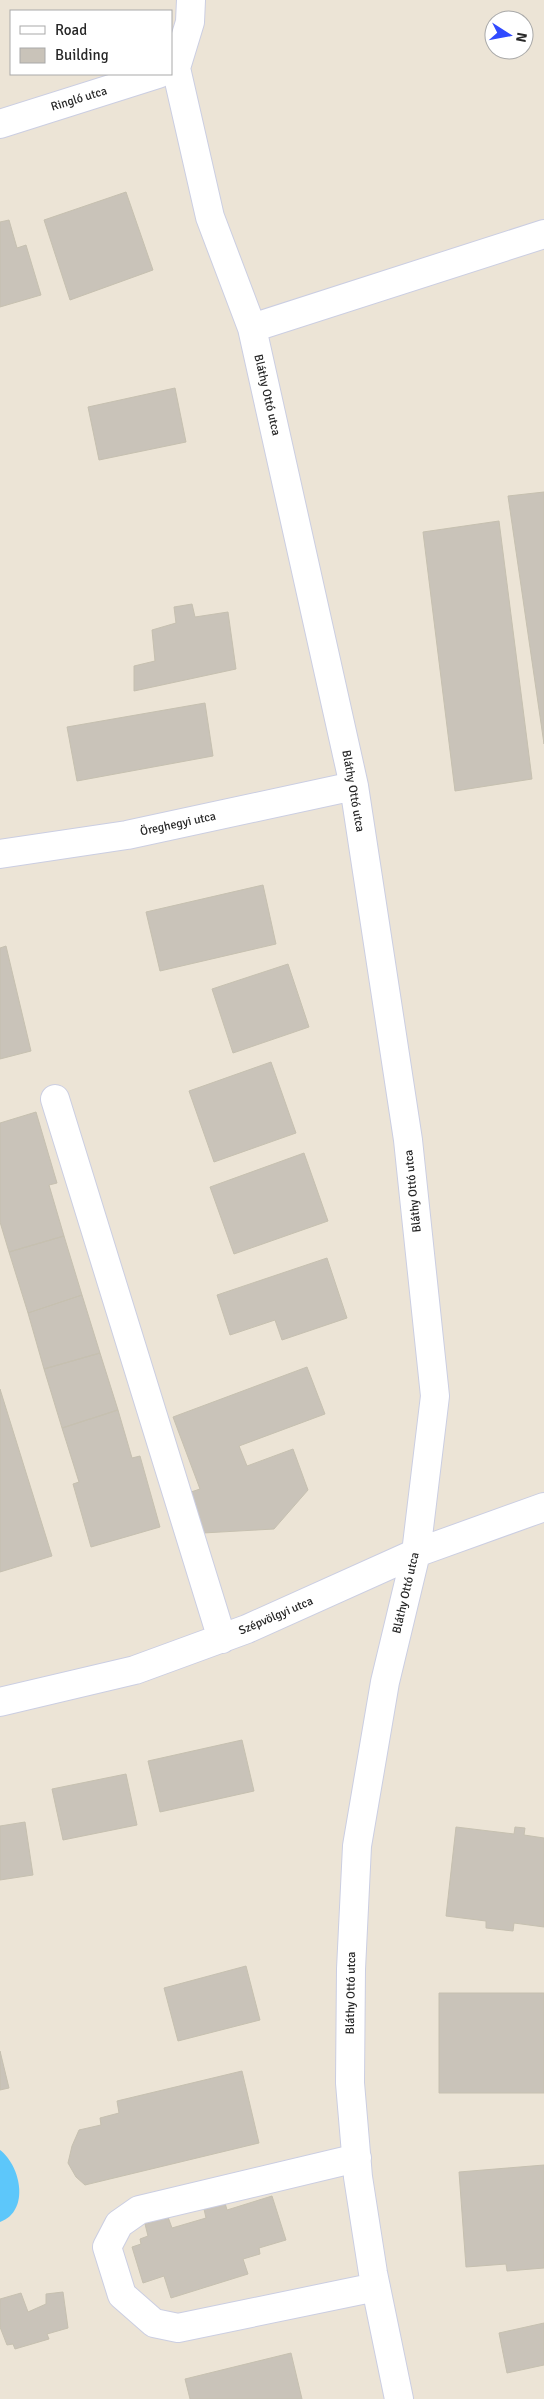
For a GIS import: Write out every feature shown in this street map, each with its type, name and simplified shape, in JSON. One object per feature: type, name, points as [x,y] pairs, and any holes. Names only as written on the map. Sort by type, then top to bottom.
[{"type":"street","name":"Bláthy Ottó utca","points":[[172,64],[190,22],[191,0]]},
{"type":"street","name":"Ringló utca","points":[[0,124],[156,75]]},
{"type":"street","name":"Bláthy Ottó utca","points":[[170,75],[210,217],[252,328],[354,786],[408,1140],[435,1396],[416,1553],[385,1682],[357,1846],[350,1969],[350,2083],[357,2158],[376,2287],[399,2399]]},
{"type":"street","points":[[252,328],[544,234]]},
{"type":"street","name":"Öreghegyi utca","points":[[0,854],[127,835],[354,786]]},
{"type":"street","points":[[56,1099],[222,1639]]},
{"type":"street","name":"Szépvölgyi utca","points":[[0,1702],[135,1670],[248,1630],[416,1553],[544,1507]]},
{"type":"street","points":[[357,2158],[139,2210],[119,2224],[107,2247],[122,2295],[154,2323],[178,2328],[376,2287]]},
{"type":"water","points":[[0,2150],[13,2166],[19,2188],[19,2199],[16,2208],[0,2222]]},
{"type":"building","points":[[126,192],[153,270],[70,300],[44,220]]},
{"type":"building","points":[[9,220],[17,248],[26,245],[41,295],[0,307],[0,222]]},
{"type":"building","points":[[175,388],[186,442],[99,460],[88,407]]},
{"type":"building","points":[[544,492],[544,744],[508,496]]},
{"type":"building","points":[[499,521],[532,779],[455,791],[423,532]]},
{"type":"building","points":[[192,604],[195,617],[228,612],[236,669],[134,691],[134,666],[155,661],[152,630],[176,623],[174,607]]},
{"type":"building","points":[[205,703],[213,756],[77,781],[67,727]]},
{"type":"building","points":[[263,885],[276,944],[160,971],[146,912]]},
{"type":"building","points":[[6,946],[31,1051],[0,1059],[0,948]]},
{"type":"building","points":[[288,964],[309,1027],[233,1053],[212,989]]},
{"type":"building","points":[[271,1062],[296,1133],[214,1162],[189,1091]]},
{"type":"building","points":[[36,1112],[57,1183],[49,1185],[64,1236],[9,1252],[0,1222],[0,1123]]},
{"type":"building","points":[[304,1153],[328,1221],[234,1254],[210,1187]]},
{"type":"building","points":[[64,1236],[82,1295],[28,1313],[9,1252]]},
{"type":"building","points":[[327,1258],[347,1318],[282,1340],[275,1320],[230,1335],[217,1295]]},
{"type":"building","points":[[82,1295],[100,1353],[44,1369],[28,1313]]},
{"type":"building","points":[[100,1353],[118,1410],[62,1428],[44,1369]]},
{"type":"building","points":[[307,1367],[325,1414],[239,1446],[247,1466],[293,1449],[308,1490],[274,1529],[203,1533],[188,1493],[200,1489],[173,1417]]},
{"type":"building","points":[[0,1389],[52,1556],[0,1572]]},
{"type":"building","points":[[118,1410],[132,1458],[140,1456],[160,1527],[91,1547],[73,1484],[79,1482],[62,1428]]},
{"type":"building","points":[[242,1740],[254,1791],[160,1812],[148,1761]]},
{"type":"building","points":[[126,1774],[137,1825],[63,1840],[52,1789]]},
{"type":"building","points":[[25,1822],[33,1875],[0,1880],[0,1826]]},
{"type":"building","points":[[456,1827],[514,1834],[515,1827],[525,1828],[524,1835],[544,1838],[544,1927],[514,1923],[513,1931],[486,1928],[486,1921],[446,1916]]},
{"type":"building","points":[[246,1966],[260,2020],[178,2041],[164,1988]]},
{"type":"building","points":[[439,1993],[544,1993],[544,2093],[439,2093]]},
{"type":"building","points":[[0,2051],[9,2088],[0,2090]]},
{"type":"building","points":[[242,2071],[259,2143],[85,2185],[76,2177],[68,2163],[72,2146],[79,2130],[101,2125],[100,2118],[119,2113],[117,2101]]},
{"type":"building","points":[[544,2165],[544,2268],[507,2271],[506,2264],[466,2267],[459,2172]]},
{"type":"building","points":[[272,2196],[286,2240],[259,2248],[260,2254],[243,2259],[248,2274],[171,2298],[164,2276],[143,2283],[132,2247],[141,2244],[140,2239],[148,2236],[145,2224],[168,2217],[172,2228],[206,2218],[204,2209],[225,2203],[227,2210]]},
{"type":"building","points":[[63,2292],[68,2328],[47,2334],[49,2339],[15,2349],[13,2344],[7,2345],[0,2327],[0,2299],[21,2293],[28,2312],[46,2304],[46,2294]]},
{"type":"building","points":[[544,2323],[544,2365],[507,2373],[499,2333]]},
{"type":"building","points":[[291,2353],[302,2399],[190,2399],[185,2379]]}]
